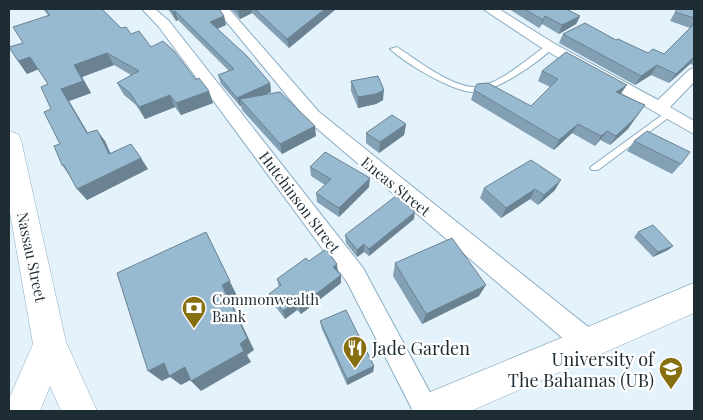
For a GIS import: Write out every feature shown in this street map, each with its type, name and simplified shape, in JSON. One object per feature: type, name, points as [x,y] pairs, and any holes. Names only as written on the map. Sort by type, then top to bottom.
[{"type":"main road","name":"Nassau Street","points":[[9,140],[50,344],[79,411]]},
{"type":"main road","points":[[428,411],[694,298]]},
{"type":"main road","points":[[22,411],[50,344]]},
{"type":"street","name":"Hutchinson Street","points":[[148,9],[176,38],[355,275],[428,411]]},
{"type":"street","name":"Eneas Street","points":[[222,9],[313,116],[588,344]]},
{"type":"street","points":[[490,9],[550,47],[694,128]]},
{"type":"street","points":[[664,110],[694,73]]},
{"type":"lane","points":[[394,49],[458,87],[476,90],[513,72],[550,47]]},
{"type":"lane","points":[[594,168],[664,110]]},
{"type":"building","points":[[45,9],[102,9],[121,28],[126,27],[131,34],[139,31],[151,47],[163,41],[174,51],[196,80],[199,78],[209,91],[176,103],[170,95],[139,107],[130,93],[117,83],[139,71],[107,53],[74,65],[83,81],[61,89],[87,133],[97,130],[109,154],[131,144],[141,158],[77,189],[64,165],[62,165],[54,146],[60,144],[44,112],[51,109],[41,87],[48,84],[30,57],[18,61],[9,47],[23,43],[13,27],[50,15]]},
{"type":"building","points":[[171,9],[219,9],[224,16],[210,22],[247,56],[270,83],[237,98],[218,75],[234,69]]},
{"type":"building","points":[[255,9],[325,9],[287,39]]},
{"type":"building","points":[[525,9],[566,9],[580,16],[562,25],[545,16],[543,20]]},
{"type":"building","points":[[678,9],[694,9],[694,18],[675,12]]},
{"type":"building","points":[[585,23],[616,40],[618,39],[648,53],[653,49],[664,54],[694,24],[694,57],[676,74],[657,65],[641,76],[563,34]]},
{"type":"building","points":[[566,52],[627,85],[616,92],[645,105],[634,119],[616,136],[607,131],[601,136],[578,124],[559,140],[474,90],[477,84],[488,83],[531,106],[558,79],[542,71]]},
{"type":"building","points":[[378,76],[384,90],[376,94],[358,97],[351,81]]},
{"type":"building","points":[[280,92],[315,126],[280,144],[240,99]]},
{"type":"building","points":[[392,115],[406,124],[380,142],[366,133]]},
{"type":"building","points":[[647,131],[690,152],[681,164],[634,141]]},
{"type":"building","points":[[325,152],[370,178],[339,208],[316,193],[331,179],[310,167]]},
{"type":"building","points":[[531,160],[561,180],[544,195],[535,189],[506,208],[484,188]]},
{"type":"building","points":[[396,196],[415,212],[369,249],[364,244],[357,250],[345,235]]},
{"type":"building","points":[[653,225],[673,246],[658,252],[638,232]]},
{"type":"building","name":"Commonwealth Bank","points":[[206,232],[230,281],[222,285],[247,338],[240,344],[244,351],[191,381],[185,367],[169,376],[164,363],[148,371],[117,273]]},
{"type":"building","points":[[452,238],[486,285],[426,314],[395,263]]},
{"type":"building","points":[[326,249],[337,264],[333,267],[341,275],[299,307],[295,302],[283,311],[269,294],[281,285],[277,279],[306,258],[309,261]]},
{"type":"building","points":[[346,310],[374,366],[347,379],[320,321]]},
{"type":"place","name":"Commonwealth Bank","points":[[194,329]]},
{"type":"place","name":"Jade Garden","points":[[355,369]]},
{"type":"place","name":"University of The Bahamas (UB)","points":[[671,390]]}]
